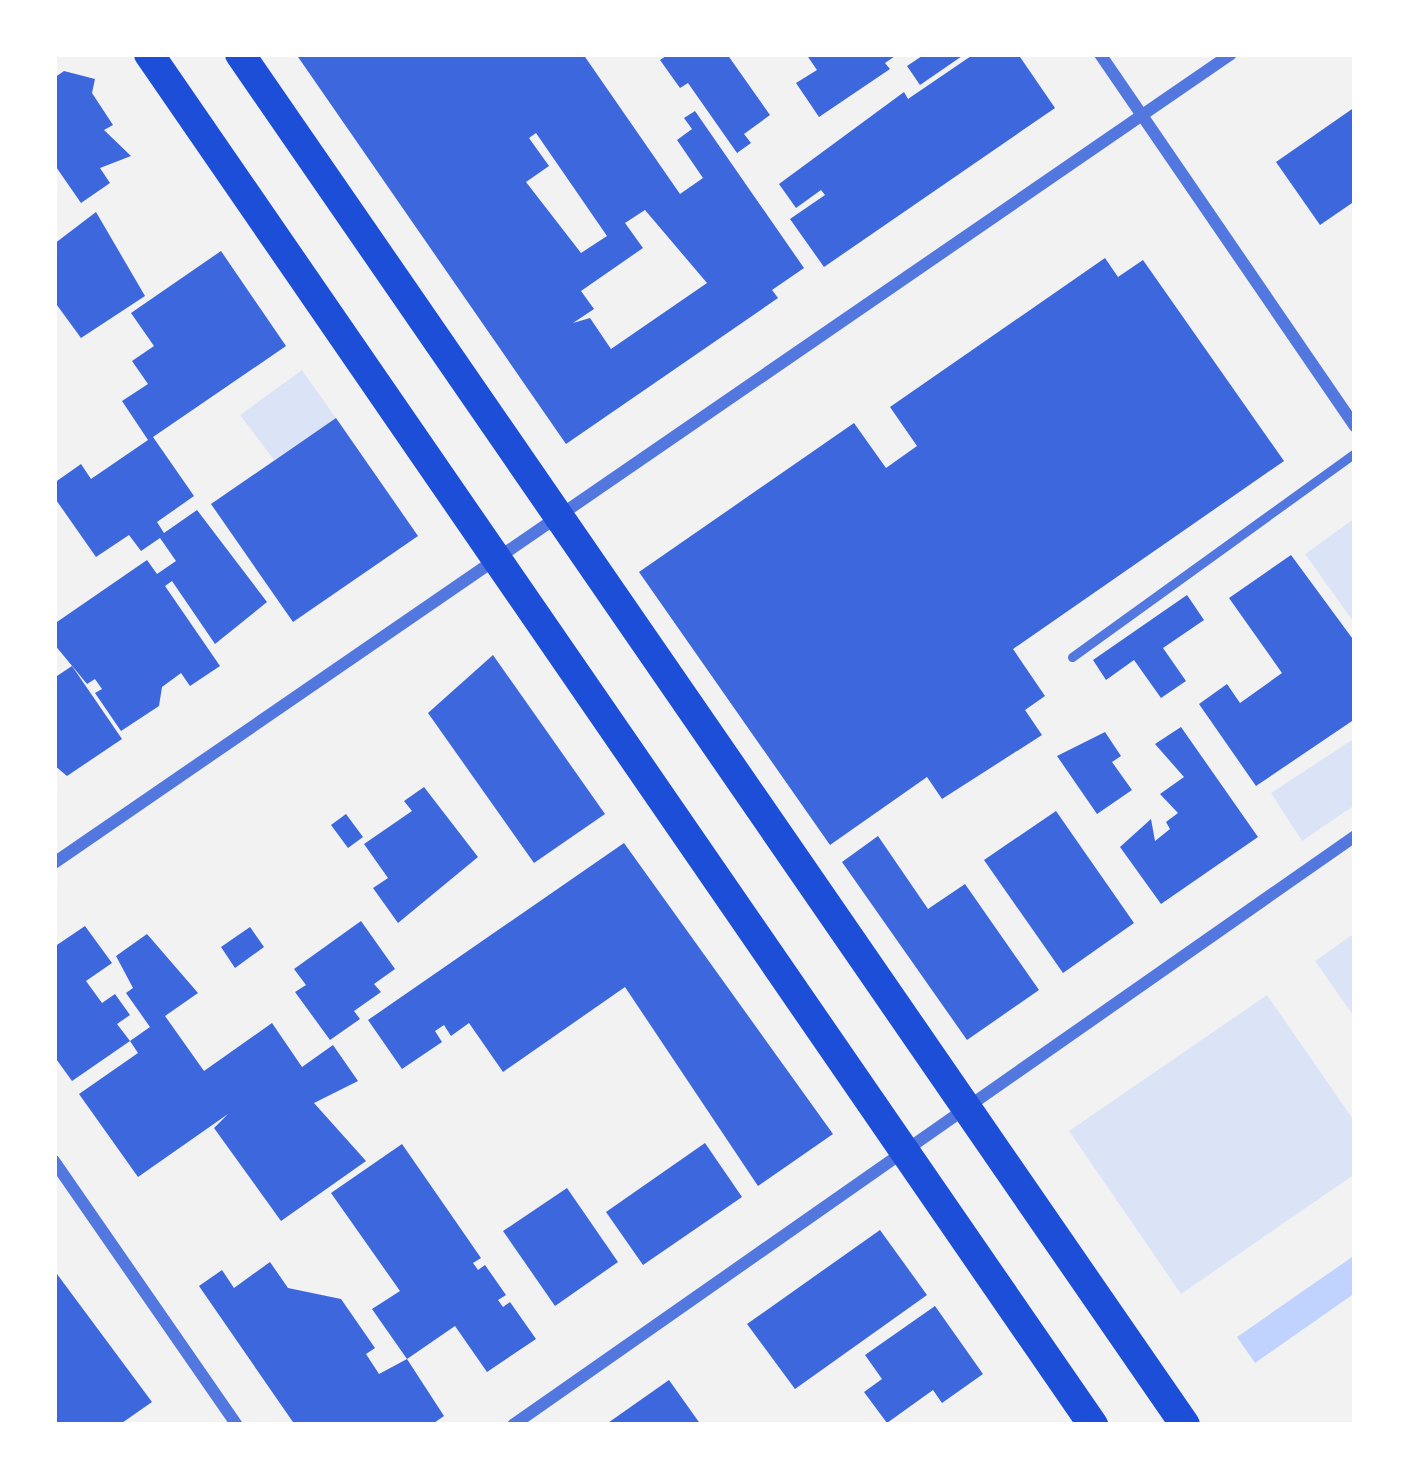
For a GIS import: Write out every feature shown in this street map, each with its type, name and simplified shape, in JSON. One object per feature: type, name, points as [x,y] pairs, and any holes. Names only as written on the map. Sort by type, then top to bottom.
[{"type":"main road","points":[[149,54],[1093,1425]]},
{"type":"main road","points":[[240,54],[1184,1424]]},
{"type":"street","points":[[1100,54],[1355,425]]},
{"type":"street","points":[[54,863],[1232,54]]},
{"type":"street","points":[[513,1425],[902,1147],[1355,836]]},
{"type":"street","points":[[54,1161],[237,1425]]},
{"type":"lane","points":[[1072,657],[1355,452]]},
{"type":"shaded area","points":[[302,370],[336,418],[274,460],[240,415]]},
{"type":"shaded area","points":[[1355,518],[1355,624],[1305,554]]},
{"type":"shaded area","points":[[1355,738],[1355,805],[1302,841],[1271,793]]},
{"type":"shaded area","points":[[1355,933],[1355,1018],[1315,961]]},
{"type":"shaded area","points":[[1267,995],[1355,1122],[1355,1174],[1181,1294],[1069,1131]]},
{"type":"water","points":[[1355,1255],[1355,1293],[1255,1363],[1237,1337]]},
{"type":"building","points":[[296,54],[583,54],[680,194],[703,178],[677,140],[692,129],[684,118],[695,111],[804,268],[772,290],[778,298],[566,444]],"holes":[[[536,133],[607,236],[581,253],[526,182],[549,166],[529,138]],[[645,210],[707,283],[611,349],[590,318],[573,323],[594,309],[581,291],[643,248],[625,223]]]},
{"type":"building","points":[[669,54],[727,54],[770,115],[744,134],[751,143],[737,153],[688,83],[680,88],[660,60]]},
{"type":"building","points":[[806,54],[898,54],[885,63],[890,69],[819,117],[796,83],[817,70]]},
{"type":"building","points":[[925,54],[965,54],[920,85],[907,66]]},
{"type":"building","points":[[974,54],[1018,54],[1055,108],[824,267],[790,219],[825,195],[821,190],[796,208],[779,184],[904,92],[908,99]]},
{"type":"building","points":[[64,71],[95,79],[92,93],[113,125],[104,130],[131,156],[100,168],[110,183],[81,203],[54,164],[54,78]]},
{"type":"building","points":[[1355,107],[1355,201],[1320,225],[1276,162]]},
{"type":"building","points":[[96,212],[145,296],[81,338],[54,301],[54,244]]},
{"type":"building","points":[[221,251],[286,346],[153,437],[194,496],[157,522],[164,533],[197,510],[267,602],[215,644],[172,581],[165,586],[220,666],[190,686],[181,673],[162,687],[159,706],[121,731],[95,693],[102,689],[95,679],[87,684],[54,644],[54,624],[147,560],[157,574],[176,561],[160,538],[141,551],[129,535],[96,557],[54,497],[54,483],[81,464],[91,479],[148,440],[122,401],[148,384],[132,361],[154,346],[131,313]]},
{"type":"building","points":[[1105,258],[1118,277],[1143,260],[1284,461],[1013,649],[1045,696],[1025,710],[1042,735],[942,799],[927,777],[830,845],[639,572],[854,423],[886,468],[917,446],[890,407]]},
{"type":"building","points":[[336,418],[418,536],[293,622],[211,504]]},
{"type":"building","points":[[1291,555],[1355,642],[1355,719],[1256,786],[1199,704],[1227,684],[1240,703],[1282,673],[1229,598]]},
{"type":"building","points":[[1187,595],[1204,620],[1163,648],[1186,681],[1161,698],[1134,660],[1106,680],[1093,660]]},
{"type":"building","points":[[493,655],[605,814],[534,863],[428,713]]},
{"type":"building","points":[[72,666],[122,739],[67,776],[54,765],[54,678]]},
{"type":"building","points":[[1181,727],[1258,837],[1161,904],[1120,847],[1151,819],[1155,841],[1170,829],[1166,822],[1178,813],[1160,794],[1184,777],[1155,744]]},
{"type":"building","points":[[1105,732],[1121,756],[1112,762],[1132,790],[1097,814],[1057,756]]},
{"type":"building","points":[[424,787],[478,857],[398,923],[373,888],[388,878],[364,844],[412,811],[404,801]]},
{"type":"building","points":[[1056,811],[1134,923],[1063,973],[984,860]]},
{"type":"building","points":[[346,814],[363,837],[348,848],[331,825]]},
{"type":"building","points":[[878,836],[928,909],[965,884],[1039,990],[967,1040],[842,862]]},
{"type":"building","points":[[624,843],[833,1134],[758,1186],[625,987],[503,1072],[469,1023],[451,1036],[444,1025],[435,1031],[442,1042],[402,1069],[368,1020]]},
{"type":"building","points":[[361,921],[395,969],[374,984],[381,992],[354,1011],[360,1019],[330,1040],[295,992],[306,985],[294,969]]},
{"type":"building","points":[[85,926],[112,963],[86,981],[102,1003],[115,994],[130,1015],[117,1024],[130,1041],[72,1081],[54,1056],[54,947]]},
{"type":"building","points":[[250,927],[264,947],[235,968],[221,947]]},
{"type":"building","points":[[147,934],[198,993],[165,1016],[204,1071],[272,1023],[302,1067],[333,1045],[358,1081],[314,1103],[366,1161],[281,1221],[214,1128],[228,1114],[138,1177],[79,1094],[138,1053],[130,1041],[150,1027],[126,993],[133,988],[116,956]]},
{"type":"building","points":[[705,1143],[742,1197],[643,1265],[606,1212]]},
{"type":"building","points":[[402,1144],[481,1258],[473,1263],[478,1270],[485,1265],[506,1295],[498,1300],[503,1307],[510,1302],[536,1339],[487,1372],[455,1326],[407,1359],[372,1309],[400,1291],[331,1193]]},
{"type":"building","points":[[567,1188],[618,1262],[555,1306],[503,1231]]},
{"type":"building","points":[[880,1230],[927,1295],[795,1389],[747,1324]]},
{"type":"building","points":[[270,1262],[288,1288],[341,1299],[375,1348],[366,1354],[379,1374],[407,1359],[444,1416],[431,1425],[295,1425],[199,1286],[222,1270],[234,1288]]},
{"type":"building","points":[[54,1270],[152,1402],[119,1425],[54,1425]]},
{"type":"building","points":[[935,1306],[983,1374],[942,1403],[933,1390],[887,1423],[864,1392],[882,1379],[865,1355]]},
{"type":"building","points":[[669,1380],[701,1425],[605,1425]]}]
